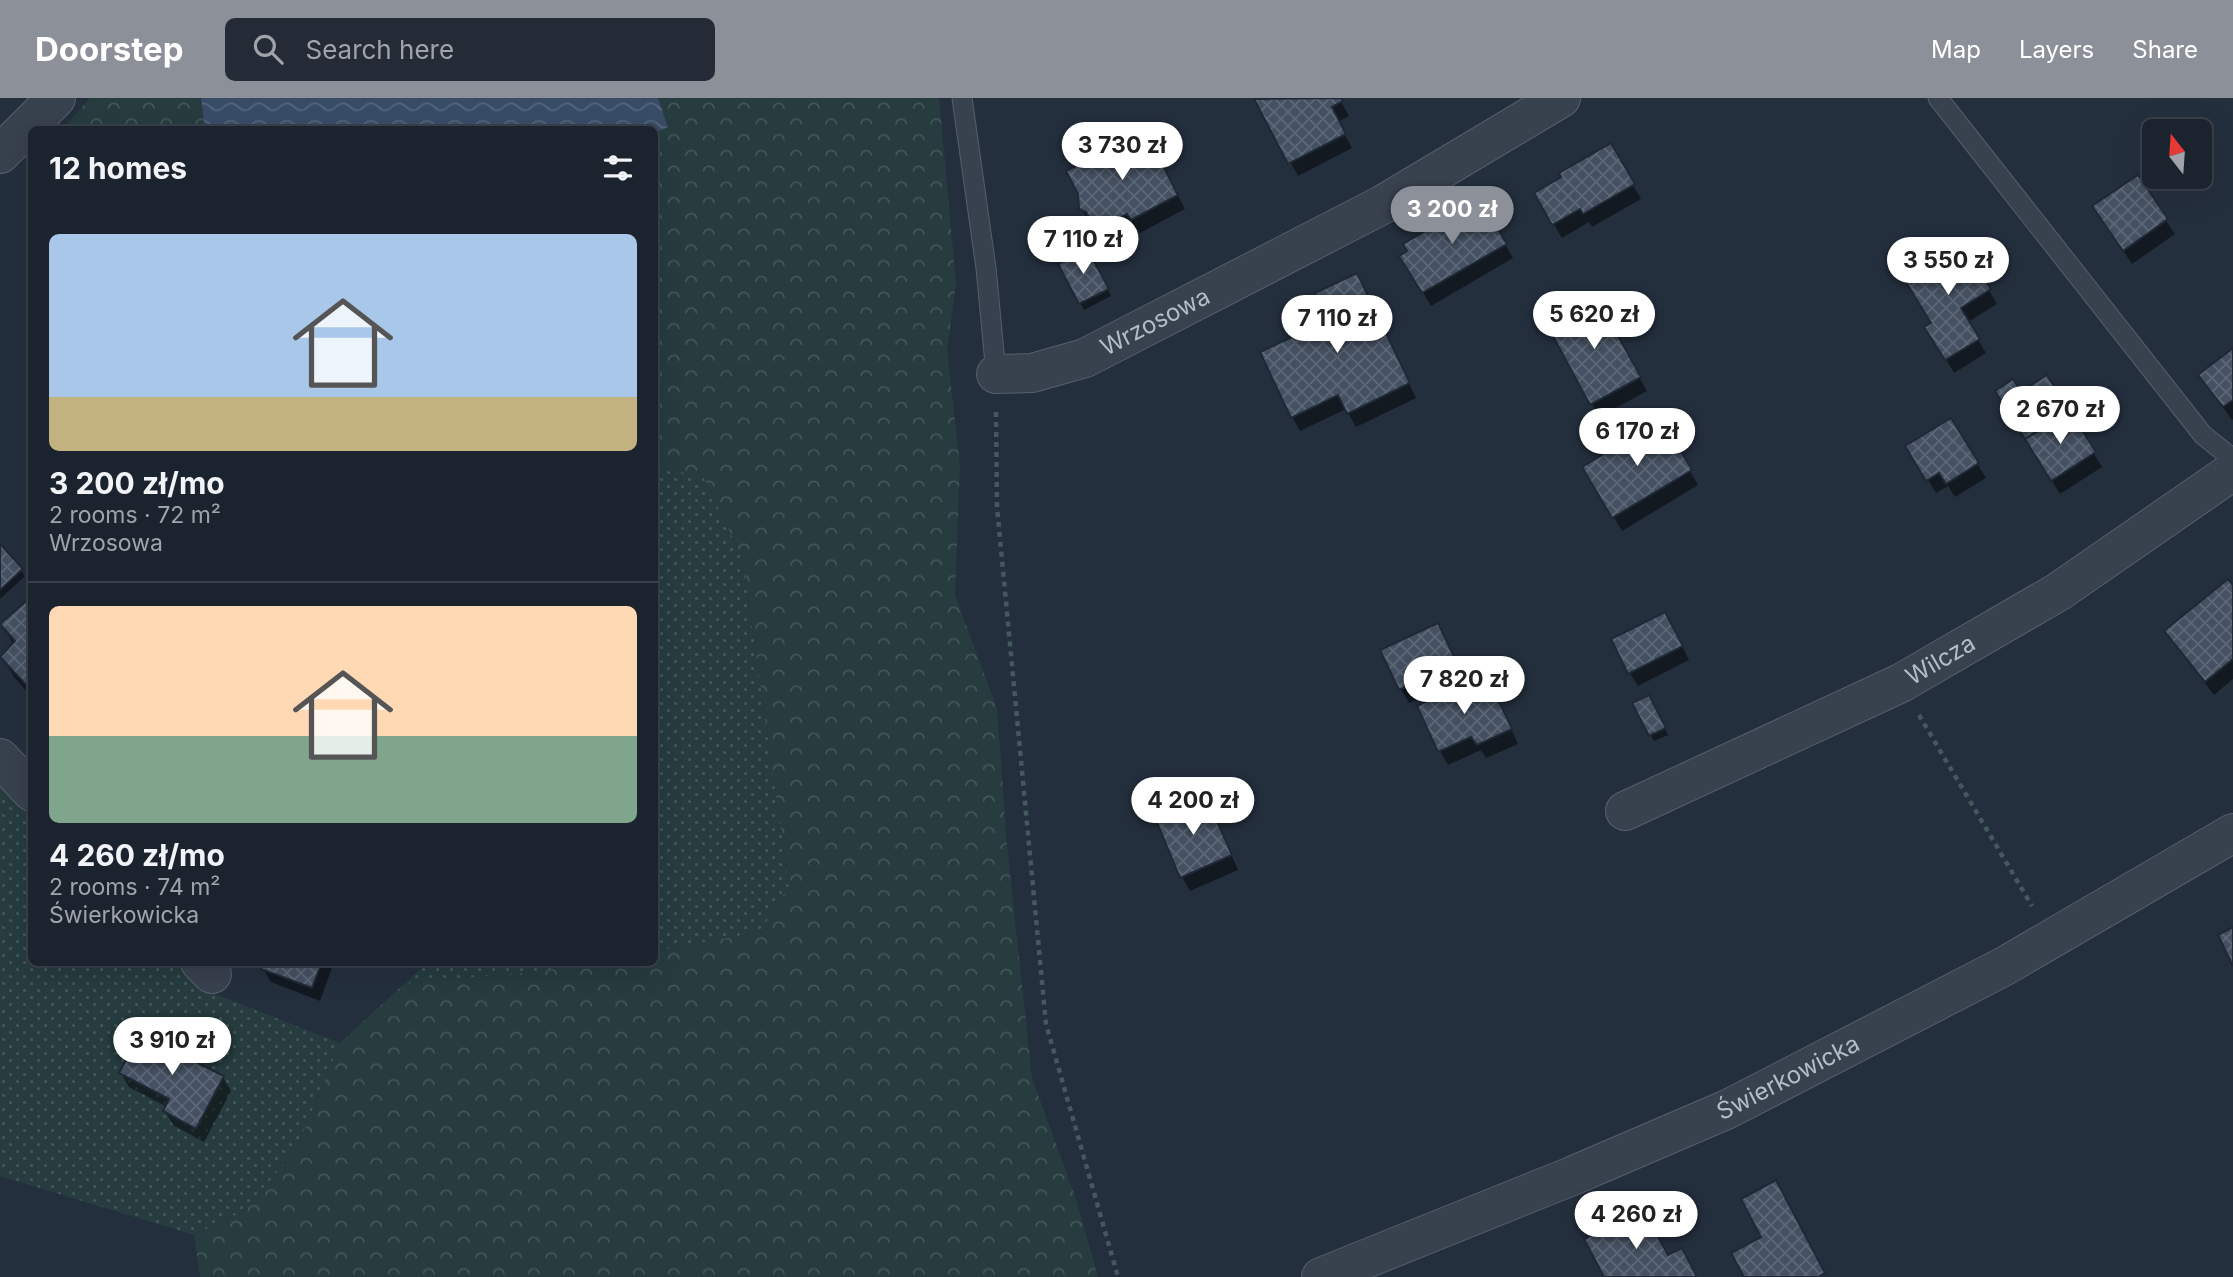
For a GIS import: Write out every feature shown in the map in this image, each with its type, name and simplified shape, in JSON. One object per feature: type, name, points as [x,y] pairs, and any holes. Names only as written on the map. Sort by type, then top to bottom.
[{"type":"street","points":[[0,154],[56,98]]},
{"type":"street","name":"Wrzosowa","points":[[996,374],[1032,373],[1085,358],[1382,205],[1561,98]]},
{"type":"street","name":"Wilcza","points":[[1625,811],[1901,683],[2058,592],[2233,471]]},
{"type":"street","points":[[0,758],[28,788]]},
{"type":"street","name":"Świerkowicka","points":[[1321,1277],[1572,1176],[1728,1109],[2052,940],[2233,833]]},
{"type":"lane","points":[[962,98],[986,268],[996,374]]},
{"type":"lane","points":[[1938,98],[2203,435],[2233,459]]},
{"type":"path","points":[[996,374],[997,507],[1046,1024],[1118,1277]]},
{"type":"path","points":[[1901,683],[2052,940]]},
{"type":"green space","points":[[90,98],[201,98],[205,126],[66,126]]},
{"type":"green space","points":[[658,98],[939,98],[956,283],[947,350],[960,465],[955,595],[997,709],[1007,846],[1032,1078],[1075,1196],[1098,1277],[200,1277],[194,1235],[244,1211],[296,1150],[340,1043],[404,984],[570,966],[658,966],[658,950],[760,932],[789,886],[742,557],[704,478],[658,466],[658,131],[668,127]]},
{"type":"green space","points":[[658,466],[704,478],[742,557],[789,886],[760,932],[658,950]]},
{"type":"green space","points":[[0,779],[28,808],[28,966],[184,966],[210,992],[340,1043],[296,1150],[244,1211],[194,1235],[0,1176]]},
{"type":"green space","points":[[424,966],[570,966],[539,971],[404,984]]},
{"type":"water","points":[[201,98],[658,98],[668,127],[658,132],[658,126],[205,126]]},
{"type":"building","points":[[1341,98],[1343,101],[1332,107],[1346,134],[1288,164],[1254,99]]},
{"type":"building","points":[[1145,131],[1178,195],[1131,220],[1127,214],[1096,230],[1086,212],[1079,209],[1078,194],[1066,171]]},
{"type":"building","points":[[1611,143],[1635,184],[1583,214],[1580,209],[1552,225],[1534,193],[1561,177],[1559,173]]},
{"type":"building","points":[[2138,175],[2142,181],[2142,189],[2148,189],[2168,219],[2123,251],[2092,206]]},
{"type":"building","points":[[1480,199],[1507,244],[1422,293],[1399,256],[1407,251],[1403,244]]},
{"type":"building","points":[[1962,243],[1991,289],[1961,308],[1980,339],[1945,360],[1924,327],[1931,323],[1904,279],[1925,266],[1919,255],[1935,245],[1941,255]]},
{"type":"building","points":[[1087,248],[1109,289],[1079,304],[1058,264]]},
{"type":"building","points":[[1357,273],[1410,383],[1347,414],[1338,395],[1291,418],[1260,352],[1328,320],[1315,293]]},
{"type":"building","points":[[1597,298],[1641,377],[1590,405],[1547,325]]},
{"type":"building","points":[[2233,348],[2233,400],[2223,407],[2198,375]]},
{"type":"building","points":[[2047,375],[2070,411],[2025,439],[1995,391],[2013,379],[2021,391]]},
{"type":"building","points":[[2070,411],[2096,452],[2051,481],[2025,439]]},
{"type":"building","points":[[1951,418],[1979,463],[1946,484],[1939,473],[1926,481],[1905,446]]},
{"type":"building","points":[[1662,419],[1692,470],[1612,518],[1582,467]]},
{"type":"building","points":[[0,544],[23,569],[0,590]]},
{"type":"building","points":[[2228,579],[2233,585],[2233,659],[2205,682],[2164,631]]},
{"type":"building","points":[[28,600],[28,687],[0,657],[15,641],[0,624]]},
{"type":"building","points":[[1665,612],[1683,646],[1628,674],[1611,639]]},
{"type":"building","points":[[1438,623],[1457,663],[1399,690],[1380,650]]},
{"type":"building","points":[[1489,680],[1512,729],[1477,745],[1471,737],[1438,752],[1417,706],[1459,685],[1464,691]]},
{"type":"building","points":[[1649,695],[1666,728],[1649,736],[1632,703]]},
{"type":"building","points":[[1206,796],[1232,855],[1180,878],[1155,818]]},
{"type":"building","points":[[2233,927],[2233,966],[2218,935]]},
{"type":"building","points":[[262,966],[320,966],[312,988],[261,969]]},
{"type":"building","points":[[143,1028],[195,1055],[192,1060],[224,1076],[196,1129],[163,1111],[169,1099],[119,1073]]},
{"type":"building","points":[[1776,1180],[1825,1273],[1818,1277],[1744,1277],[1731,1253],[1761,1237],[1741,1199]]},
{"type":"building","points":[[1643,1209],[1668,1255],[1682,1248],[1697,1277],[1604,1277],[1584,1239]]}]
